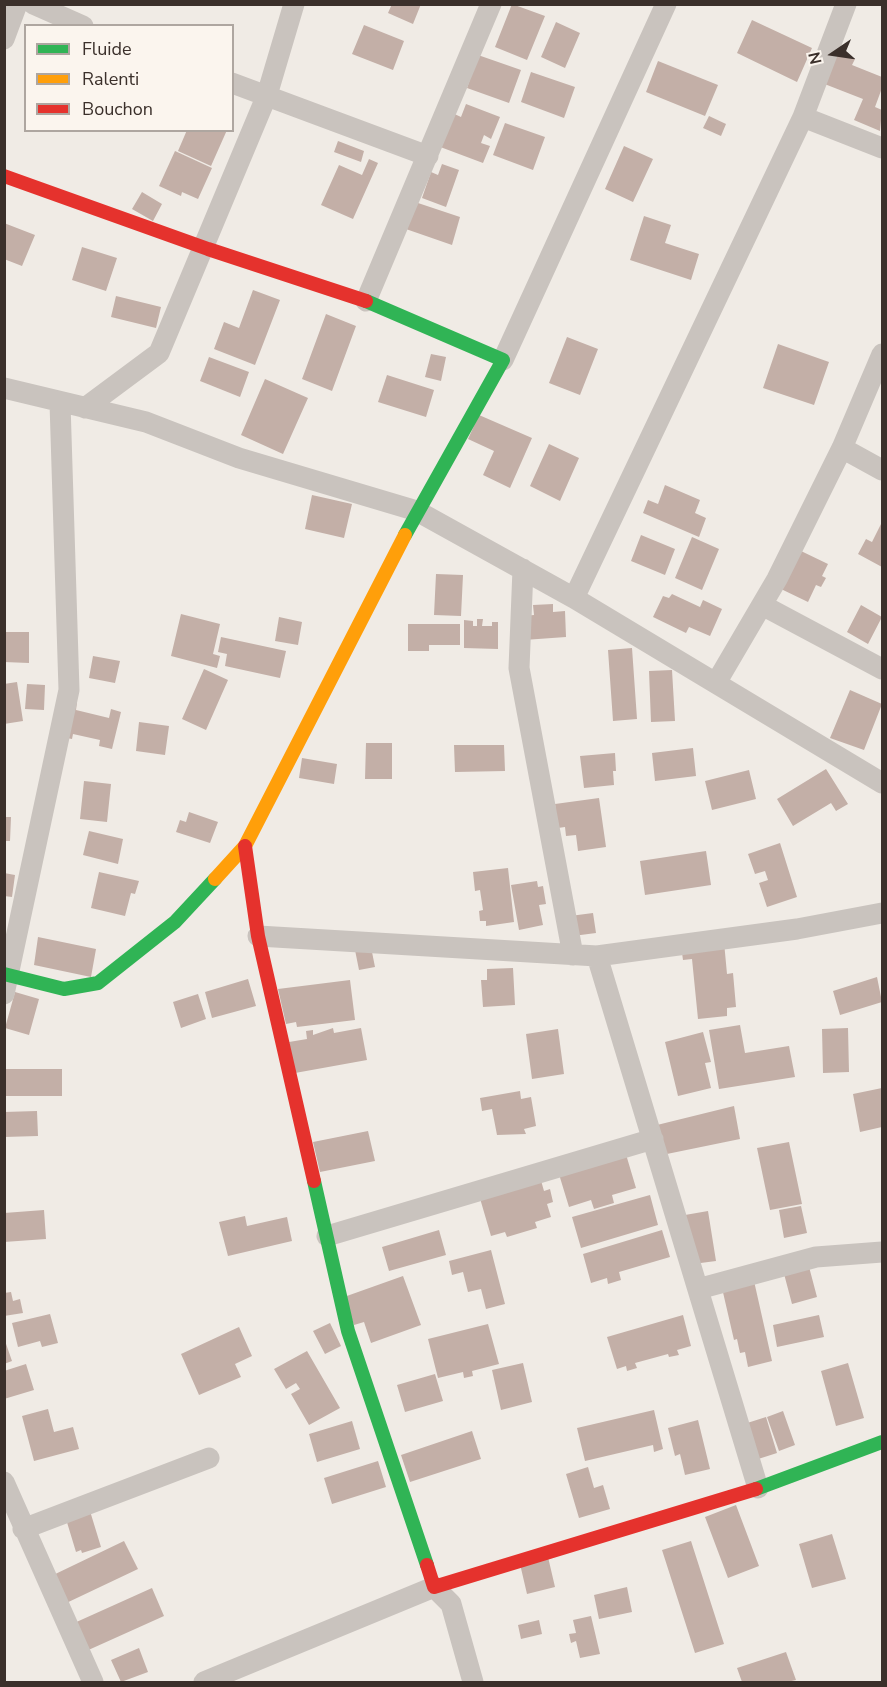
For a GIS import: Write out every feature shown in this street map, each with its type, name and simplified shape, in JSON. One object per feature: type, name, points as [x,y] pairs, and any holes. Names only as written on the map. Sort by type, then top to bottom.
[{"type":"street","points":[[4,39],[17,4]]},
{"type":"street","points":[[33,4],[78,24]]},
{"type":"street","points":[[85,408],[159,352],[267,95],[294,4]]},
{"type":"street","points":[[366,301],[490,4]]},
{"type":"street","points":[[60,403],[69,690],[6,981],[64,989],[98,983],[175,922],[245,846],[417,511],[503,360],[666,4]]},
{"type":"street","points":[[574,598],[802,117],[846,4]]},
{"type":"street","points":[[234,83],[428,156]]},
{"type":"street","points":[[802,117],[882,148]]},
{"type":"street","points":[[4,176],[203,247],[366,301],[503,360]]},
{"type":"street","points":[[716,683],[762,605],[842,448],[882,354]]},
{"type":"street","points":[[4,388],[146,422],[239,458],[417,511],[574,598],[882,783]]},
{"type":"street","points":[[842,448],[882,470]]},
{"type":"street","points":[[523,570],[519,668],[573,955]]},
{"type":"street","points":[[762,605],[882,669]]},
{"type":"street","points":[[245,846],[258,936],[348,1330],[434,1587],[451,1604],[473,1683]]},
{"type":"street","points":[[258,936],[597,956],[797,929],[882,913]]},
{"type":"street","points":[[597,956],[758,1488]]},
{"type":"street","points":[[327,1236],[653,1139]]},
{"type":"street","points":[[698,1288],[816,1257],[882,1252]]},
{"type":"street","points":[[204,1683],[434,1587],[758,1488],[882,1442]]},
{"type":"street","points":[[23,1529],[209,1458]]},
{"type":"street","points":[[4,1482],[93,1683]]},
{"type":"building","points":[[392,4],[421,4],[413,24],[388,13]]},
{"type":"building","points":[[512,4],[545,16],[527,60],[495,47]]},
{"type":"building","points":[[752,20],[812,48],[797,82],[737,53]]},
{"type":"building","points":[[556,22],[580,33],[565,68],[541,57]]},
{"type":"building","points":[[364,25],[404,41],[393,70],[352,54]]},
{"type":"building","points":[[835,50],[855,59],[852,65],[882,77],[882,88],[875,107],[882,110],[880,131],[854,120],[863,99],[822,83]]},
{"type":"building","points":[[478,55],[521,70],[509,103],[467,88]]},
{"type":"building","points":[[658,61],[718,85],[705,116],[646,92]]},
{"type":"building","points":[[531,72],[575,87],[564,118],[521,102]]},
{"type":"building","points":[[466,104],[500,117],[491,139],[484,135],[481,143],[490,146],[483,163],[435,145],[448,111],[461,117]]},
{"type":"building","points":[[709,116],[726,124],[721,136],[703,128]]},
{"type":"building","points":[[505,123],[545,137],[533,170],[493,155]]},
{"type":"building","points":[[186,132],[226,132],[211,166],[178,151]]},
{"type":"building","points":[[338,141],[364,151],[361,162],[334,152]]},
{"type":"building","points":[[624,146],[653,159],[633,202],[605,189]]},
{"type":"building","points":[[175,151],[212,168],[198,199],[182,192],[181,196],[159,186]]},
{"type":"building","points":[[369,159],[378,163],[353,219],[321,205],[339,165],[362,175]]},
{"type":"building","points":[[442,164],[459,170],[446,207],[422,198],[431,172],[438,175]]},
{"type":"building","points":[[142,192],[162,204],[153,221],[132,209]]},
{"type":"building","points":[[412,201],[460,217],[452,245],[403,228]]},
{"type":"building","points":[[644,216],[671,225],[665,243],[699,254],[691,280],[630,260]]},
{"type":"building","points":[[4,223],[35,235],[22,266],[4,259]]},
{"type":"building","points":[[82,247],[117,258],[106,291],[72,280]]},
{"type":"building","points":[[253,290],[280,300],[255,365],[214,349],[224,322],[239,328]]},
{"type":"building","points":[[116,296],[161,307],[156,328],[111,317]]},
{"type":"building","points":[[326,314],[356,326],[332,391],[302,379]]},
{"type":"building","points":[[567,337],[598,349],[580,395],[549,383]]},
{"type":"building","points":[[778,344],[829,362],[814,405],[763,388]]},
{"type":"building","points":[[431,354],[446,357],[441,381],[425,377]]},
{"type":"building","points":[[209,357],[249,372],[240,397],[200,381]]},
{"type":"building","points":[[387,375],[434,390],[426,417],[378,402]]},
{"type":"building","points":[[265,379],[308,398],[283,454],[241,435]]},
{"type":"building","points":[[479,415],[532,438],[510,488],[483,475],[494,451],[468,439]]},
{"type":"building","points":[[549,444],[579,458],[560,501],[530,486]]},
{"type":"building","points":[[665,485],[700,500],[695,513],[706,518],[699,537],[643,513],[648,500],[658,504]]},
{"type":"building","points":[[312,495],[352,504],[344,538],[305,529]]},
{"type":"building","points":[[882,522],[882,567],[858,554],[866,539],[872,542]]},
{"type":"building","points":[[641,535],[675,549],[665,575],[631,561]]},
{"type":"building","points":[[692,537],[719,549],[702,590],[675,578]]},
{"type":"building","points":[[801,551],[828,564],[822,576],[826,578],[821,587],[816,585],[808,602],[781,589]]},
{"type":"building","points":[[436,574],[463,575],[461,616],[434,615]]},
{"type":"building","points":[[672,594],[700,607],[703,600],[722,609],[710,636],[689,627],[686,633],[653,617],[663,596],[669,598]]},
{"type":"building","points":[[553,604],[553,612],[565,611],[566,637],[524,640],[522,616],[534,615],[533,605]]},
{"type":"building","points":[[861,605],[882,617],[868,644],[847,632]]},
{"type":"building","points":[[181,614],[220,624],[213,654],[220,656],[217,668],[171,656]]},
{"type":"building","points":[[279,617],[302,622],[298,645],[275,641]]},
{"type":"building","points":[[477,619],[483,619],[482,626],[492,626],[492,622],[498,622],[498,649],[464,648],[464,620],[473,621],[473,626],[477,626]]},
{"type":"building","points":[[408,624],[460,624],[460,645],[429,645],[429,651],[408,651]]},
{"type":"building","points":[[4,632],[29,632],[29,663],[4,662]]},
{"type":"building","points":[[221,637],[286,651],[280,678],[225,666],[227,654],[218,652]]},
{"type":"building","points":[[632,648],[637,719],[613,721],[608,650]]},
{"type":"building","points":[[93,656],[120,661],[115,683],[89,678]]},
{"type":"building","points":[[204,669],[228,680],[206,730],[182,719]]},
{"type":"building","points":[[672,670],[675,721],[651,722],[649,671]]},
{"type":"building","points":[[17,682],[23,721],[4,724],[4,684]]},
{"type":"building","points":[[27,684],[45,685],[44,710],[25,709]]},
{"type":"building","points":[[850,690],[882,704],[864,750],[830,738]]},
{"type":"building","points":[[70,701],[77,702],[76,710],[109,718],[111,709],[121,712],[112,749],[99,746],[100,740],[73,734],[72,739],[62,737]]},
{"type":"building","points":[[139,722],[169,726],[165,755],[136,751]]},
{"type":"building","points":[[366,743],[392,743],[392,779],[365,779]]},
{"type":"building","points":[[454,745],[504,745],[505,771],[455,772]]},
{"type":"building","points":[[693,748],[696,776],[655,781],[652,753]]},
{"type":"building","points":[[615,753],[614,785],[584,788],[580,756]]},
{"type":"building","points":[[302,758],[337,764],[334,784],[299,778]]},
{"type":"building","points":[[826,769],[848,804],[836,811],[831,803],[793,826],[777,799]]},
{"type":"building","points":[[749,770],[756,799],[712,810],[705,781]]},
{"type":"building","points":[[84,781],[111,784],[107,822],[80,819]]},
{"type":"building","points":[[599,798],[606,847],[578,851],[576,835],[566,836],[565,827],[558,828],[555,804]]},
{"type":"building","points":[[189,812],[218,822],[210,843],[176,832],[180,820],[186,822]]},
{"type":"building","points":[[4,817],[11,817],[10,841],[4,841]]},
{"type":"building","points":[[89,831],[123,839],[118,864],[83,855]]},
{"type":"building","points":[[780,843],[797,897],[767,907],[759,883],[768,880],[765,871],[755,874],[748,854]]},
{"type":"building","points":[[706,851],[711,885],[645,895],[640,861]]},
{"type":"building","points":[[508,868],[514,922],[486,926],[486,921],[480,921],[479,911],[483,910],[480,890],[475,891],[473,872]]},
{"type":"building","points":[[99,872],[139,881],[135,894],[131,893],[125,916],[91,908]]},
{"type":"building","points":[[4,873],[15,875],[12,897],[4,896]]},
{"type":"building","points":[[537,881],[538,887],[543,886],[546,904],[539,905],[543,925],[519,930],[511,885]]},
{"type":"building","points":[[593,913],[596,933],[573,936],[570,916]]},
{"type":"building","points":[[38,937],[96,949],[91,977],[34,965]]},
{"type":"building","points":[[724,942],[727,974],[733,973],[736,1007],[727,1008],[727,1016],[698,1019],[692,959],[683,960],[681,946]]},
{"type":"building","points":[[371,947],[375,967],[359,970],[355,950]]},
{"type":"building","points":[[513,968],[515,1005],[483,1007],[481,980],[487,980],[487,969]]},
{"type":"building","points":[[877,977],[882,1002],[840,1015],[833,991]]},
{"type":"building","points":[[248,979],[256,1006],[212,1018],[205,992]]},
{"type":"building","points":[[350,980],[355,1020],[297,1027],[296,1022],[286,1024],[278,989]]},
{"type":"building","points":[[15,992],[39,999],[29,1035],[5,1028]]},
{"type":"building","points":[[198,994],[206,1019],[181,1028],[173,1002]]},
{"type":"building","points":[[740,1025],[745,1053],[789,1046],[795,1077],[719,1089],[709,1030]]},
{"type":"building","points":[[333,1028],[334,1033],[361,1028],[367,1060],[295,1073],[289,1042],[307,1039],[306,1031],[313,1030],[313,1035]]},
{"type":"building","points":[[848,1028],[849,1072],[823,1073],[822,1029]]},
{"type":"building","points":[[558,1029],[564,1074],[532,1079],[526,1034]]},
{"type":"building","points":[[703,1032],[711,1062],[705,1063],[711,1088],[678,1096],[665,1042]]},
{"type":"building","points":[[4,1069],[62,1069],[62,1096],[4,1096]]},
{"type":"building","points":[[882,1088],[882,1127],[860,1132],[853,1094]]},
{"type":"building","points":[[520,1091],[521,1099],[531,1097],[536,1126],[524,1129],[526,1134],[497,1135],[492,1109],[482,1111],[480,1098]]},
{"type":"building","points":[[734,1106],[740,1139],[662,1155],[657,1125]]},
{"type":"building","points":[[37,1111],[38,1136],[4,1137],[4,1112]]},
{"type":"building","points":[[368,1131],[375,1161],[320,1172],[313,1142]]},
{"type":"building","points":[[789,1142],[802,1204],[770,1210],[757,1148]]},
{"type":"building","points":[[625,1151],[636,1188],[612,1195],[614,1203],[594,1209],[591,1200],[569,1207],[558,1171]]},
{"type":"building","points":[[540,1177],[544,1191],[550,1189],[553,1202],[547,1204],[551,1217],[535,1222],[537,1228],[507,1237],[505,1232],[491,1236],[479,1195]]},
{"type":"building","points":[[650,1195],[658,1225],[581,1248],[572,1217]]},
{"type":"building","points":[[801,1206],[807,1233],[784,1238],[779,1210]]},
{"type":"building","points":[[44,1210],[46,1239],[4,1242],[4,1213]]},
{"type":"building","points":[[708,1211],[716,1261],[693,1264],[685,1215]]},
{"type":"building","points":[[245,1216],[247,1226],[287,1217],[292,1241],[228,1256],[219,1222]]},
{"type":"building","points":[[439,1230],[446,1255],[389,1271],[382,1247]]},
{"type":"building","points":[[662,1230],[670,1257],[619,1272],[621,1280],[608,1284],[607,1278],[591,1283],[583,1254]]},
{"type":"building","points":[[491,1250],[505,1304],[486,1309],[481,1289],[468,1292],[463,1272],[452,1275],[449,1261]]},
{"type":"building","points":[[808,1263],[817,1297],[792,1304],[783,1270]]},
{"type":"building","points":[[403,1276],[421,1325],[371,1343],[364,1322],[354,1325],[344,1297]]},
{"type":"building","points":[[754,1281],[772,1361],[748,1367],[745,1352],[740,1353],[737,1339],[734,1340],[722,1288]]},
{"type":"building","points":[[11,1292],[13,1301],[20,1299],[23,1313],[4,1316],[4,1293]]},
{"type":"building","points":[[50,1314],[58,1343],[42,1347],[40,1341],[18,1347],[12,1323]]},
{"type":"building","points":[[683,1315],[691,1346],[677,1350],[679,1355],[669,1357],[668,1354],[635,1363],[637,1368],[627,1371],[626,1366],[617,1369],[607,1337]]},
{"type":"building","points":[[819,1315],[824,1337],[777,1347],[773,1325]]},
{"type":"building","points":[[330,1323],[341,1346],[325,1354],[313,1331]]},
{"type":"building","points":[[488,1324],[499,1364],[472,1371],[473,1376],[464,1378],[463,1372],[438,1378],[428,1339]]},
{"type":"building","points":[[239,1327],[252,1356],[235,1364],[241,1377],[199,1395],[181,1354]]},
{"type":"building","points":[[4,1338],[12,1361],[4,1364]]},
{"type":"building","points":[[307,1351],[340,1408],[309,1425],[291,1394],[300,1389],[296,1383],[286,1389],[274,1369]]},
{"type":"building","points":[[523,1363],[532,1402],[501,1410],[492,1370]]},
{"type":"building","points":[[848,1363],[864,1418],[836,1426],[821,1371]]},
{"type":"building","points":[[26,1364],[34,1390],[4,1399],[4,1371]]},
{"type":"building","points":[[435,1374],[443,1401],[405,1412],[397,1385]]},
{"type":"building","points":[[48,1409],[54,1432],[73,1427],[79,1449],[34,1461],[22,1416]]},
{"type":"building","points":[[654,1410],[663,1449],[654,1452],[653,1445],[585,1461],[577,1428]]},
{"type":"building","points":[[783,1411],[795,1445],[779,1451],[767,1417]]},
{"type":"building","points":[[766,1417],[777,1453],[752,1461],[741,1425]]},
{"type":"building","points":[[698,1420],[710,1469],[685,1475],[680,1454],[675,1456],[668,1428]]},
{"type":"building","points":[[352,1421],[360,1449],[317,1462],[309,1434]]},
{"type":"building","points":[[472,1431],[481,1459],[410,1482],[401,1455]]},
{"type":"building","points":[[378,1461],[386,1487],[332,1504],[324,1478]]},
{"type":"building","points":[[588,1467],[594,1488],[603,1485],[610,1509],[579,1518],[566,1474]]},
{"type":"building","points":[[736,1505],[759,1566],[728,1578],[705,1517]]},
{"type":"building","points":[[90,1511],[101,1547],[82,1553],[81,1550],[76,1552],[66,1519]]},
{"type":"building","points":[[832,1534],[846,1579],[812,1588],[799,1544]]},
{"type":"building","points":[[124,1541],[138,1569],[60,1606],[47,1578]]},
{"type":"building","points":[[691,1541],[724,1644],[695,1653],[662,1550]]},
{"type":"building","points":[[548,1557],[555,1587],[527,1594],[520,1564]]},
{"type":"building","points":[[627,1587],[632,1612],[599,1619],[594,1595]]},
{"type":"building","points":[[152,1588],[164,1616],[84,1652],[72,1624]]},
{"type":"building","points":[[591,1616],[600,1654],[580,1658],[576,1641],[571,1643],[569,1634],[576,1633],[573,1620]]},
{"type":"building","points":[[539,1620],[542,1634],[521,1639],[518,1625]]},
{"type":"building","points":[[139,1648],[148,1672],[121,1682],[111,1660]]},
{"type":"building","points":[[786,1652],[796,1680],[742,1682],[737,1668]]},
{"type":"traffic: fast","points":[[366,301],[503,360],[405,535]]},
{"type":"traffic: fast","points":[[4,974],[64,989],[98,983],[175,922],[215,879]]},
{"type":"traffic: fast","points":[[314,1181],[348,1331],[427,1565]]},
{"type":"traffic: fast","points":[[756,1489],[882,1442]]},
{"type":"traffic: slow","points":[[215,879],[245,846],[405,535]]},
{"type":"traffic: jam","points":[[4,176],[208,249],[366,301]]},
{"type":"traffic: jam","points":[[245,846],[258,936],[314,1181]]},
{"type":"traffic: jam","points":[[427,1565],[434,1587],[756,1489]]}]
